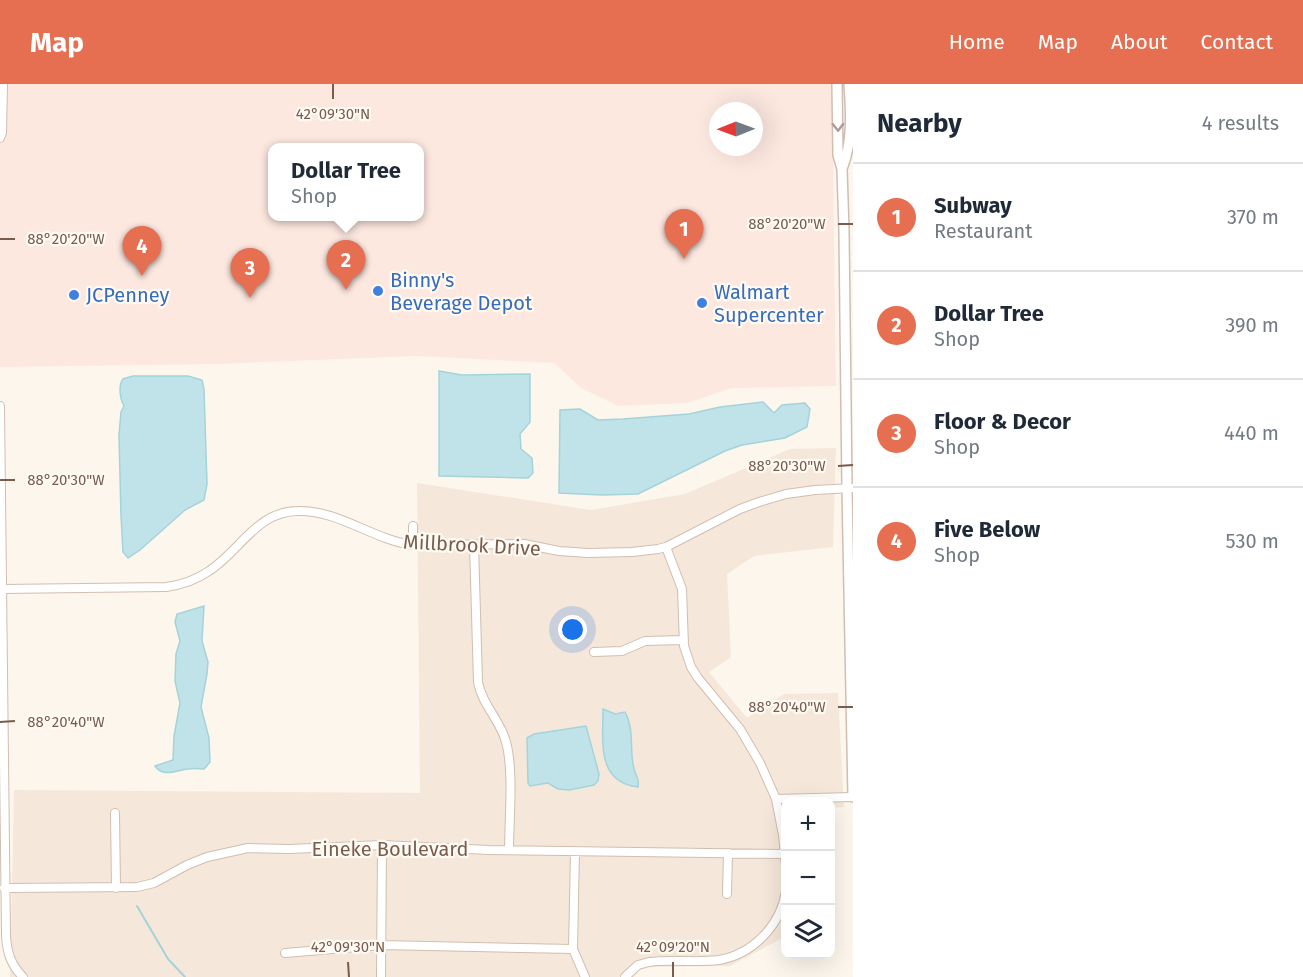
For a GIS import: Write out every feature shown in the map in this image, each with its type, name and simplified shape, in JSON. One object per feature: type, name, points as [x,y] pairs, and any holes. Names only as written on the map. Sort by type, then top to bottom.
[{"type":"street","points":[[0,138],[3,84]]},
{"type":"street","points":[[776,799],[852,797],[850,488],[843,169],[838,155],[837,84]]},
{"type":"street","points":[[843,169],[849,153],[852,118],[849,84]]},
{"type":"street","points":[[0,406],[6,948],[12,964],[24,977]]},
{"type":"street","name":"Millbrook Drive","points":[[2,589],[157,588],[178,585],[209,571],[270,517],[286,512],[318,512],[395,542],[413,545],[524,544],[559,551],[632,552],[666,547],[740,509],[786,494],[850,488]]},
{"type":"street","points":[[413,526],[413,545]]},
{"type":"street","points":[[474,545],[478,682],[484,702],[506,739],[509,766],[508,850]]},
{"type":"street","points":[[666,547],[681,589],[684,640],[694,673],[741,729],[755,753],[776,799],[784,851]]},
{"type":"street","points":[[594,652],[622,651],[645,641],[684,640]]},
{"type":"street","points":[[115,813],[116,888]]},
{"type":"street","points":[[381,977],[382,845]]},
{"type":"street","name":"Eineke Boulevard","points":[[4,888],[137,888],[154,884],[195,861],[236,849],[382,845],[508,850],[781,854]]},
{"type":"street","points":[[575,851],[573,950],[585,977]]},
{"type":"street","points":[[727,894],[728,853]]},
{"type":"street","points":[[624,977],[638,965],[649,962],[720,960],[742,952],[757,942],[772,927],[782,905]]},
{"type":"street","points":[[285,953],[381,945],[573,950]]},
{"type":"shaded area","points":[[0,84],[832,84],[836,386],[732,388],[687,403],[618,406],[581,388],[554,363],[415,356],[218,364],[0,367]]},
{"type":"shaded area","points":[[836,448],[833,547],[754,556],[727,574],[731,657],[709,672],[747,718],[784,694],[838,693],[844,807],[835,808],[835,797],[781,797],[781,939],[730,966],[649,967],[639,970],[634,977],[10,977],[14,790],[420,793],[417,483],[591,510],[685,494],[790,449]]},
{"type":"water","points":[[439,371],[462,375],[530,374],[530,422],[520,434],[521,449],[532,458],[533,473],[528,478],[439,476]]},
{"type":"water","points":[[133,376],[188,376],[202,380],[207,484],[204,500],[185,510],[128,558],[123,552],[121,516],[119,435],[121,412],[124,406],[120,389],[123,379]]},
{"type":"water","points":[[763,402],[774,413],[782,405],[805,403],[810,409],[807,427],[785,438],[742,445],[725,451],[638,494],[559,493],[560,410],[580,409],[598,420],[689,414],[720,407]]},
{"type":"water","points":[[204,606],[202,641],[208,662],[201,707],[209,738],[210,762],[204,769],[162,772],[155,766],[173,760],[174,736],[180,703],[175,681],[176,654],[180,641],[175,622],[177,614]]},
{"type":"water","points":[[603,709],[615,714],[625,712],[630,726],[638,787],[624,784],[608,769],[603,746]]},
{"type":"water","points":[[586,726],[599,774],[598,781],[594,785],[569,790],[558,789],[548,783],[530,786],[528,783],[527,738],[534,734]]},
{"type":"waterway","points":[[137,906],[168,959],[185,977]]},
{"type":"place","name":"Subway","points":[[684,259]]},
{"type":"place","name":"Five Below","points":[[142,276]]},
{"type":"place","name":"Dollar Tree","points":[[346,290]]},
{"type":"place","name":"Binny's Beverage Depot","points":[[378,291]]},
{"type":"place","name":"JCPenney","points":[[74,295]]},
{"type":"place","name":"Floor & Decor","points":[[250,298]]},
{"type":"place","name":"Walmart Supercenter","points":[[702,303]]}]
